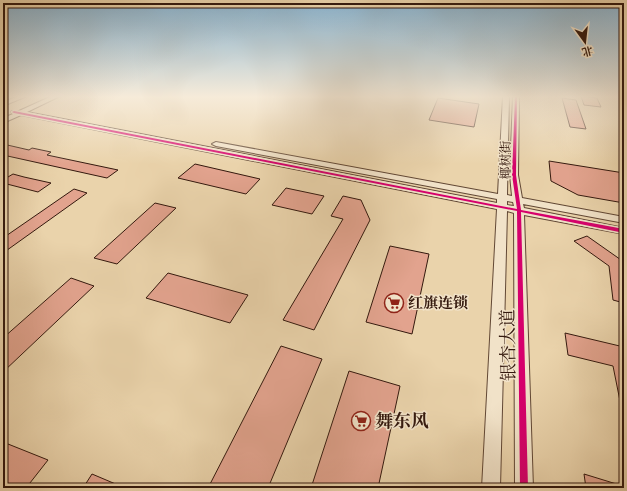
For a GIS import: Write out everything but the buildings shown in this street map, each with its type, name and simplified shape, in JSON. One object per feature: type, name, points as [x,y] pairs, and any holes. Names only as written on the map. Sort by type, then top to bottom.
[{"type":"street","points":[[68,119],[501,202],[624,231]]},
{"type":"street","name":"椰树街","points":[[501,202],[505,119]]},
{"type":"street","name":"椰树街","points":[[515,119],[514,175],[519,206]]},
{"type":"street","name":"银杏大道","points":[[492,488],[501,247],[501,202]]},
{"type":"street","points":[[519,206],[624,220]]},
{"type":"street","name":"银杏大道","points":[[519,206],[524,488]]},
{"type":"cycle path","points":[[49,119],[624,231]]},
{"type":"cycle path","points":[[515,119],[514,175],[519,210],[524,488]]},
{"type":"place","name":"红旗连锁","points":[[394,303]]},
{"type":"place","name":"舞东风","points":[[361,421]]}]
